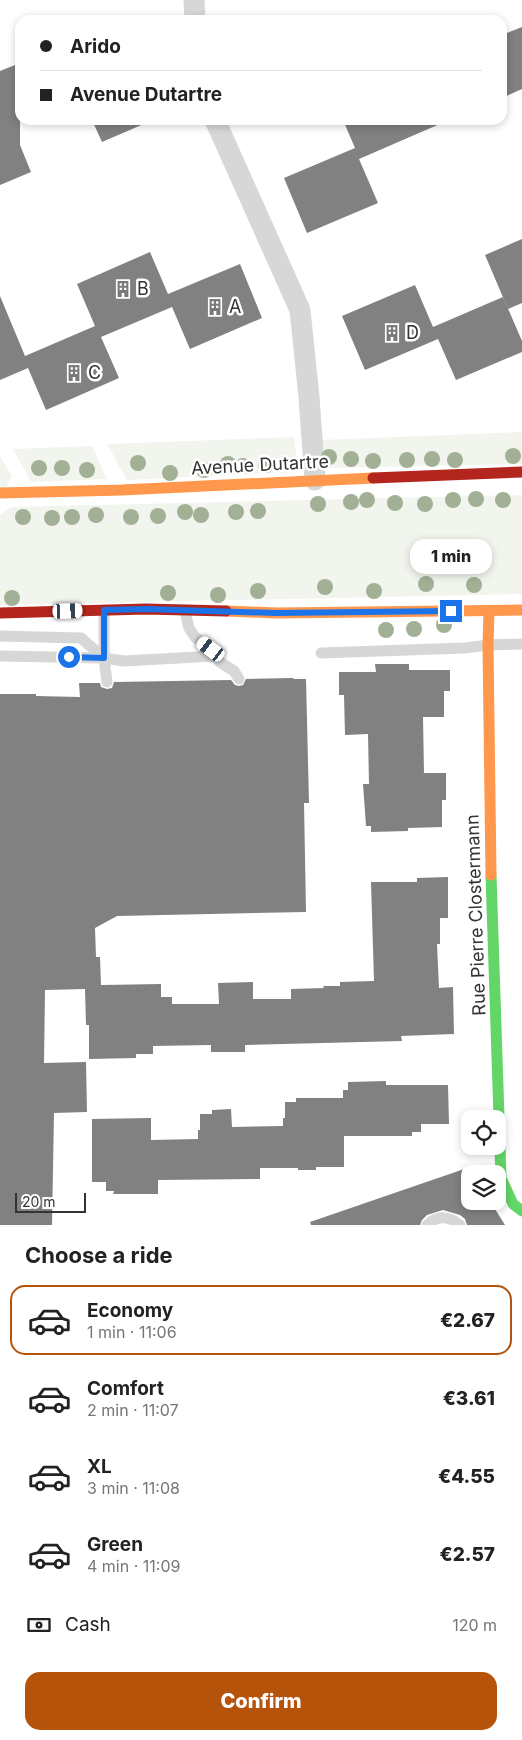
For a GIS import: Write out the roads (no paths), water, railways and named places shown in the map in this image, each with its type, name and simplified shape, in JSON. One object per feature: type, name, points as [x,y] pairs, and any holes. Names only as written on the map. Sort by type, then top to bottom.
[{"type":"main road","name":"Avenue Dutartre","points":[[1,494],[522,472]]},
{"type":"main road","points":[[0,613],[146,609],[276,613],[522,610]]},
{"type":"main road","name":"Rue Pierre Clostermann","points":[[489,611],[491,872],[501,1178],[513,1204],[522,1212]]},
{"type":"street","points":[[194,0],[195,15]]},
{"type":"street","points":[[217,125],[300,310],[309,397],[314,480]]},
{"type":"lane","points":[[104,610],[104,658],[107,682]]},
{"type":"lane","points":[[185,611],[189,628],[195,637],[211,649],[220,662],[234,671],[239,680]]},
{"type":"lane","points":[[0,636],[81,638],[104,658]]},
{"type":"lane","points":[[321,653],[522,644]]},
{"type":"lane","points":[[0,656],[104,658],[124,661],[216,656]]},
{"type":"lane","points":[[427,1225],[438,1218],[445,1218],[460,1225]]},
{"type":"place","name":"B","points":[[123,289]]},
{"type":"place","name":"A","points":[[215,307]]},
{"type":"place","name":"D","points":[[392,333]]},
{"type":"place","name":"C","points":[[74,373]]}]
